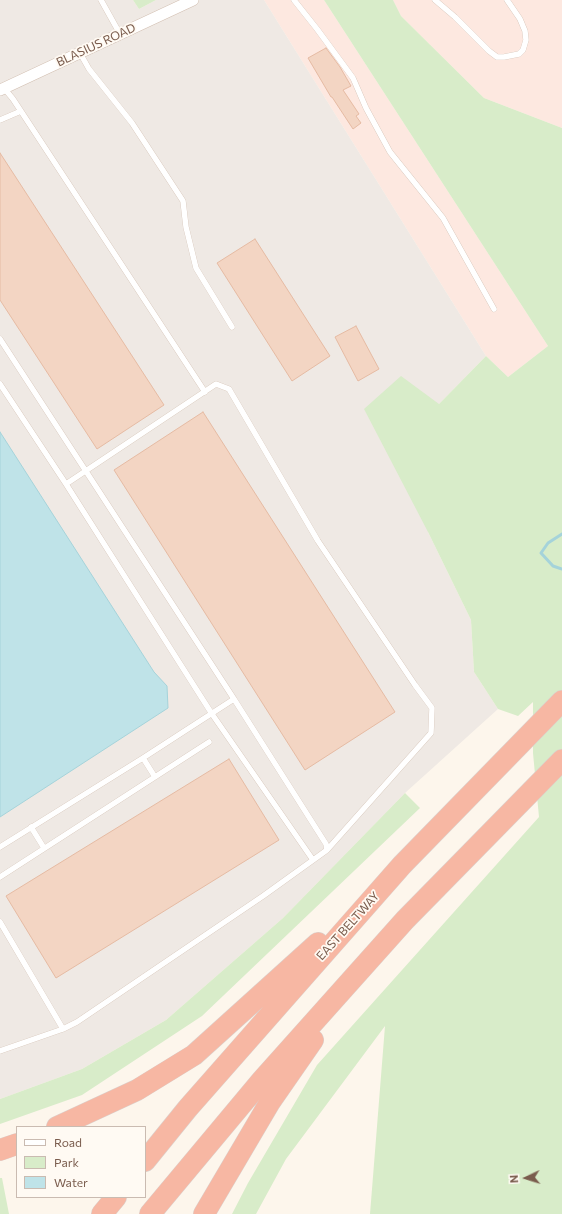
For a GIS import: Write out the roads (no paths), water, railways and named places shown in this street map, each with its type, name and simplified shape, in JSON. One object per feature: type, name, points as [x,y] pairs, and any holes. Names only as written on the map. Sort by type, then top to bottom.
[{"type":"highway","name":"EAST BELTWAY","points":[[146,1160],[188,1108],[402,865],[562,701]]},
{"type":"highway","points":[[150,1214],[262,1080],[405,920],[562,760]]},
{"type":"highway","points":[[59,1126],[136,1090],[194,1055],[402,865]]},
{"type":"highway","points":[[204,1214],[270,1102],[363,967]]},
{"type":"highway","points":[[0,1150],[16,1144]]},
{"type":"highway","points":[[102,1214],[115,1198]]},
{"type":"street","name":"BLASIUS ROAD","points":[[2,89],[193,0]]},
{"type":"lane","points":[[101,0],[120,34]]},
{"type":"lane","points":[[294,0],[353,78],[366,108],[390,152],[442,218],[494,310]]},
{"type":"lane","points":[[435,0],[489,51],[497,57],[504,57],[519,54],[523,50],[526,40],[525,30],[520,19],[507,0]]},
{"type":"lane","points":[[80,53],[89,69],[132,123],[183,201],[186,228],[196,268],[232,327]]},
{"type":"lane","points":[[2,89],[21,111],[205,392]]},
{"type":"lane","points":[[0,120],[21,111]]},
{"type":"lane","points":[[0,339],[234,699],[326,844],[327,850]]},
{"type":"lane","points":[[0,384],[66,484],[212,714],[313,860]]},
{"type":"lane","points":[[0,1051],[63,1029],[77,1022],[256,901],[327,850],[431,733],[432,708],[318,541],[229,388],[216,384],[66,484]]},
{"type":"lane","points":[[0,847],[143,758],[234,699]]},
{"type":"lane","points":[[0,877],[209,742]]},
{"type":"lane","points":[[143,758],[155,777]]},
{"type":"lane","points":[[31,827],[44,848]]},
{"type":"lane","points":[[0,922],[63,1029]]},
{"type":"water","points":[[0,432],[154,672],[167,686],[168,708],[0,817]]},
{"type":"waterway","points":[[562,534],[548,543],[541,553],[553,566],[562,569]]}]
